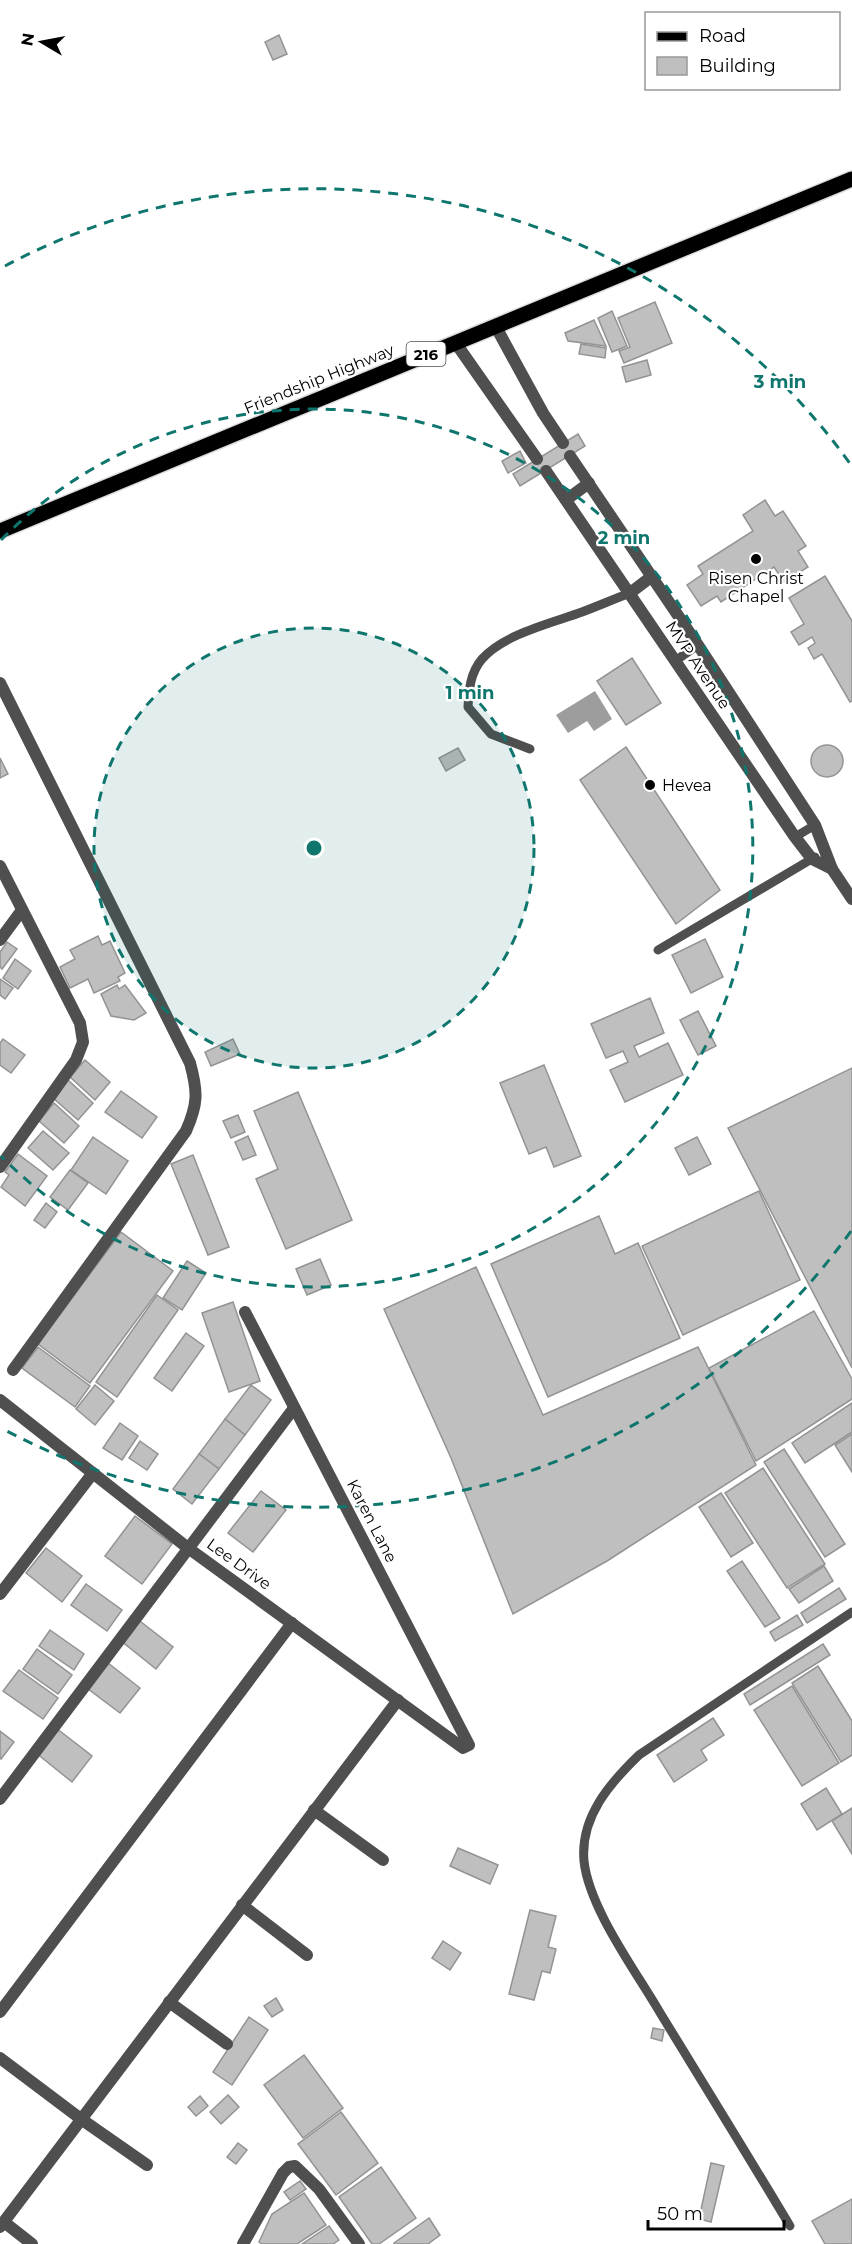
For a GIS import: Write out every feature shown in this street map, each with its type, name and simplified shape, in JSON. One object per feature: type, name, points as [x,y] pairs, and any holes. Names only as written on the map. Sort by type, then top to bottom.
[{"type":"main road","name":"Friendship Highway","points":[[0,531],[852,179]]},
{"type":"street","points":[[496,327],[543,413],[563,444]]},
{"type":"street","points":[[455,342],[537,459]]},
{"type":"street","name":"MVP Avenue","points":[[570,456],[698,645],[815,825],[832,869],[852,899]]},
{"type":"street","name":"MVP Avenue","points":[[546,471],[795,837],[812,859],[832,869]]},
{"type":"street","points":[[566,500],[589,483]]},
{"type":"street","points":[[630,593],[651,577]]},
{"type":"street","points":[[0,683],[190,1063],[197,1089],[195,1112],[186,1131],[13,1370]]},
{"type":"street","points":[[0,866],[80,1023],[84,1042],[76,1060],[0,1167]]},
{"type":"street","points":[[0,940],[22,910]]},
{"type":"street","name":"Karen Lane","points":[[245,1312],[466,1746]]},
{"type":"street","name":"Lee Drive","points":[[0,1400],[188,1548],[398,1700],[466,1746]]},
{"type":"street","points":[[0,1799],[294,1408]]},
{"type":"street","points":[[0,1594],[93,1473]]},
{"type":"street","points":[[0,2012],[292,1623]]},
{"type":"street","points":[[32,2244],[2,2224],[398,1700]]},
{"type":"street","points":[[314,1810],[383,1860]]},
{"type":"street","points":[[242,1905],[307,1955]]},
{"type":"street","points":[[169,2002],[226,2044]]},
{"type":"street","points":[[0,2058],[81,2119],[147,2164]]},
{"type":"street","points":[[243,2244],[283,2173],[288,2167],[295,2166],[319,2188],[359,2244]]},
{"type":"lane","points":[[530,749],[491,734],[468,707],[470,682],[482,660],[499,646],[541,624],[581,612],[630,593]]},
{"type":"lane","points":[[675,661],[698,645]]},
{"type":"lane","points":[[795,837],[815,825]]},
{"type":"lane","points":[[658,950],[825,852]]},
{"type":"lane","points":[[790,2226],[617,1942],[589,1884],[584,1860],[587,1829],[611,1782],[639,1755],[852,1612]]},
{"type":"shaded area","points":[[595,691],[612,719],[594,731],[587,721],[568,733],[556,715]]},
{"type":"building","points":[[279,35],[287,54],[273,60],[265,42]]},
{"type":"building","points":[[655,302],[672,343],[624,363],[619,351],[630,347],[618,318]]},
{"type":"building","points":[[612,311],[627,346],[612,352],[598,318]]},
{"type":"building","points":[[594,320],[606,346],[568,341],[565,333]]},
{"type":"building","points":[[581,344],[606,348],[605,358],[579,354]]},
{"type":"building","points":[[647,360],[651,375],[626,382],[622,367]]},
{"type":"building","points":[[578,434],[585,446],[520,486],[513,474]]},
{"type":"building","points":[[520,451],[526,463],[508,473],[502,461]]},
{"type":"building","name":"Risen Christ Chapel","points":[[765,500],[775,516],[783,511],[806,546],[798,551],[808,567],[784,582],[774,567],[721,602],[717,596],[701,606],[687,585],[703,574],[698,566],[753,531],[743,515]]},
{"type":"building","points":[[825,576],[852,621],[852,701],[850,702],[822,654],[814,659],[808,648],[815,643],[812,637],[799,645],[791,632],[804,624],[789,598]]},
{"type":"building","points":[[632,658],[661,703],[626,725],[597,681]]},
{"type":"building","points":[[827,745],[838,750],[843,761],[838,772],[827,777],[816,772],[811,761],[816,750]]},
{"type":"building","points":[[626,747],[720,890],[676,924],[580,780]]},
{"type":"building","points":[[458,748],[465,760],[446,771],[439,758]]},
{"type":"building","points":[[0,758],[8,774],[0,778]]},
{"type":"building","points":[[98,936],[102,945],[110,941],[125,973],[118,977],[120,981],[94,993],[88,979],[70,988],[60,967],[75,959],[70,950]]},
{"type":"building","points":[[705,939],[723,977],[691,993],[672,955]]},
{"type":"building","points":[[7,942],[17,949],[2,969],[0,952]]},
{"type":"building","points":[[15,959],[31,971],[18,989],[3,978]]},
{"type":"building","points":[[0,979],[13,988],[5,999],[0,995]]},
{"type":"building","points":[[117,985],[119,989],[125,985],[146,1013],[134,1020],[111,1016],[101,994]]},
{"type":"building","points":[[650,998],[664,1033],[634,1046],[639,1057],[668,1043],[683,1075],[625,1102],[610,1070],[628,1062],[623,1051],[606,1058],[591,1024]]},
{"type":"building","points":[[698,1011],[716,1046],[698,1055],[680,1020]]},
{"type":"building","points":[[3,1039],[25,1055],[11,1073],[0,1065],[0,1043]]},
{"type":"building","points":[[233,1039],[240,1054],[211,1066],[205,1052]]},
{"type":"building","points":[[85,1060],[110,1082],[95,1100],[70,1077]]},
{"type":"building","points":[[544,1065],[581,1156],[554,1167],[546,1147],[529,1154],[500,1083]]},
{"type":"building","points":[[852,1068],[852,1368],[728,1128]]},
{"type":"building","points":[[68,1080],[93,1103],[78,1120],[53,1098]]},
{"type":"building","points":[[121,1091],[157,1117],[142,1138],[105,1112]]},
{"type":"building","points":[[298,1092],[352,1220],[286,1249],[256,1179],[278,1169],[254,1111]]},
{"type":"building","points":[[54,1103],[79,1126],[64,1143],[39,1121]]},
{"type":"building","points":[[238,1115],[245,1132],[231,1138],[223,1121]]},
{"type":"building","points":[[43,1131],[69,1153],[53,1170],[28,1148]]},
{"type":"building","points":[[248,1136],[256,1155],[243,1160],[235,1142]]},
{"type":"building","points":[[93,1137],[128,1161],[106,1194],[71,1170]]},
{"type":"building","points":[[697,1137],[711,1164],[689,1175],[675,1148]]},
{"type":"building","points":[[18,1154],[47,1176],[25,1206],[1,1187],[9,1175],[5,1172]]},
{"type":"building","points":[[193,1155],[229,1247],[208,1255],[171,1164]]},
{"type":"building","points":[[70,1170],[88,1183],[68,1210],[50,1197]]},
{"type":"building","points":[[759,1191],[800,1280],[683,1335],[642,1246]]},
{"type":"building","points":[[46,1203],[57,1212],[45,1228],[34,1220]]},
{"type":"building","points":[[599,1216],[615,1254],[638,1243],[680,1338],[548,1397],[491,1264]]},
{"type":"building","points":[[121,1232],[173,1271],[90,1383],[38,1344]]},
{"type":"building","points":[[320,1259],[331,1285],[307,1295],[296,1269]]},
{"type":"building","points":[[187,1261],[206,1273],[182,1310],[163,1298]]},
{"type":"building","points":[[476,1267],[543,1415],[698,1347],[756,1465],[607,1561],[513,1614],[451,1458],[384,1309]]},
{"type":"building","points":[[157,1295],[178,1310],[117,1397],[96,1382]]},
{"type":"building","points":[[233,1302],[260,1381],[229,1392],[202,1313]]},
{"type":"building","points":[[814,1311],[852,1379],[852,1399],[756,1461],[709,1368]]},
{"type":"building","points":[[186,1333],[204,1346],[172,1391],[154,1378]]},
{"type":"building","points":[[38,1347],[90,1386],[75,1407],[22,1368]]},
{"type":"building","points":[[95,1385],[114,1401],[95,1425],[76,1409]]},
{"type":"building","points":[[251,1385],[271,1400],[245,1435],[225,1419]]},
{"type":"building","points":[[852,1403],[852,1432],[805,1463],[792,1443]]},
{"type":"building","points":[[225,1419],[245,1435],[219,1469],[199,1454]]},
{"type":"building","points":[[120,1423],[138,1436],[122,1460],[103,1448]]},
{"type":"building","points":[[852,1434],[852,1472],[835,1445]]},
{"type":"building","points":[[140,1441],[158,1454],[147,1470],[129,1458]]},
{"type":"building","points":[[784,1449],[845,1544],[825,1557],[764,1462]]},
{"type":"building","points":[[199,1454],[219,1469],[192,1504],[173,1489]]},
{"type":"building","points":[[763,1468],[825,1564],[787,1588],[725,1493]]},
{"type":"building","points":[[261,1491],[286,1510],[253,1552],[228,1533]]},
{"type":"building","points":[[721,1493],[753,1543],[731,1557],[699,1507]]},
{"type":"building","points":[[135,1516],[172,1544],[142,1584],[105,1556]]},
{"type":"building","points":[[46,1548],[82,1576],[62,1602],[26,1573]]},
{"type":"building","points":[[742,1561],[780,1618],[765,1627],[727,1571]]},
{"type":"building","points":[[824,1566],[833,1581],[799,1603],[789,1589]]},
{"type":"building","points":[[86,1584],[122,1610],[107,1631],[71,1605]]},
{"type":"building","points":[[839,1588],[846,1599],[807,1623],[801,1613]]},
{"type":"building","points":[[797,1615],[803,1625],[775,1641],[770,1632]]},
{"type":"building","points":[[136,1618],[173,1647],[156,1669],[120,1640]]},
{"type":"building","points":[[50,1630],[84,1654],[74,1670],[39,1646]]},
{"type":"building","points":[[823,1644],[830,1655],[750,1705],[744,1694]]},
{"type":"building","points":[[37,1649],[72,1675],[58,1694],[23,1669]]},
{"type":"building","points":[[103,1659],[140,1688],[120,1713],[83,1685]]},
{"type":"building","points":[[818,1666],[852,1721],[852,1755],[841,1762],[792,1683]]},
{"type":"building","points":[[19,1670],[58,1698],[43,1719],[3,1691]]},
{"type":"building","points":[[792,1686],[839,1763],[802,1786],[754,1710]]},
{"type":"building","points":[[713,1718],[724,1735],[701,1750],[707,1760],[674,1782],[657,1755]]},
{"type":"building","points":[[56,1728],[92,1756],[72,1782],[36,1753]]},
{"type":"building","points":[[0,1731],[14,1742],[1,1759],[0,1758]]},
{"type":"building","points":[[826,1788],[842,1814],[817,1830],[801,1804]]},
{"type":"building","points":[[852,1808],[852,1854],[832,1821]]},
{"type":"building","points":[[458,1848],[498,1865],[490,1884],[450,1866]]},
{"type":"building","points":[[530,1910],[556,1916],[548,1947],[556,1949],[550,1973],[542,1971],[534,2000],[509,1994]]},
{"type":"building","points":[[443,1941],[461,1953],[450,1970],[432,1958]]},
{"type":"building","points":[[276,1998],[283,2010],[272,2017],[264,2006]]},
{"type":"building","points":[[249,2017],[268,2030],[232,2085],[213,2072]]},
{"type":"building","points":[[653,2028],[664,2030],[662,2041],[651,2038]]},
{"type":"building","points":[[304,2055],[343,2108],[303,2138],[264,2085]]},
{"type":"building","points":[[228,2095],[239,2107],[221,2124],[210,2112]]},
{"type":"building","points":[[200,2096],[208,2106],[196,2116],[188,2107]]},
{"type":"building","points":[[341,2112],[378,2163],[336,2195],[298,2144]]},
{"type":"building","points":[[238,2143],[247,2150],[236,2164],[227,2157]]},
{"type":"building","points":[[711,2163],[724,2166],[711,2222],[699,2219]]},
{"type":"building","points":[[381,2167],[416,2218],[379,2244],[372,2244],[339,2197]]},
{"type":"building","points":[[300,2181],[306,2189],[290,2200],[284,2192]]},
{"type":"building","points":[[304,2193],[326,2225],[297,2244],[262,2244],[259,2242],[272,2214]]},
{"type":"building","points":[[852,2199],[852,2244],[825,2244],[812,2221]]},
{"type":"building","points":[[429,2218],[440,2235],[428,2244],[394,2243]]},
{"type":"building","points":[[329,2226],[339,2240],[333,2244],[302,2244]]},
{"type":"place","name":"Risen Christ Chapel","points":[[756,559]]},
{"type":"place","name":"Hevea","points":[[650,785]]}]
